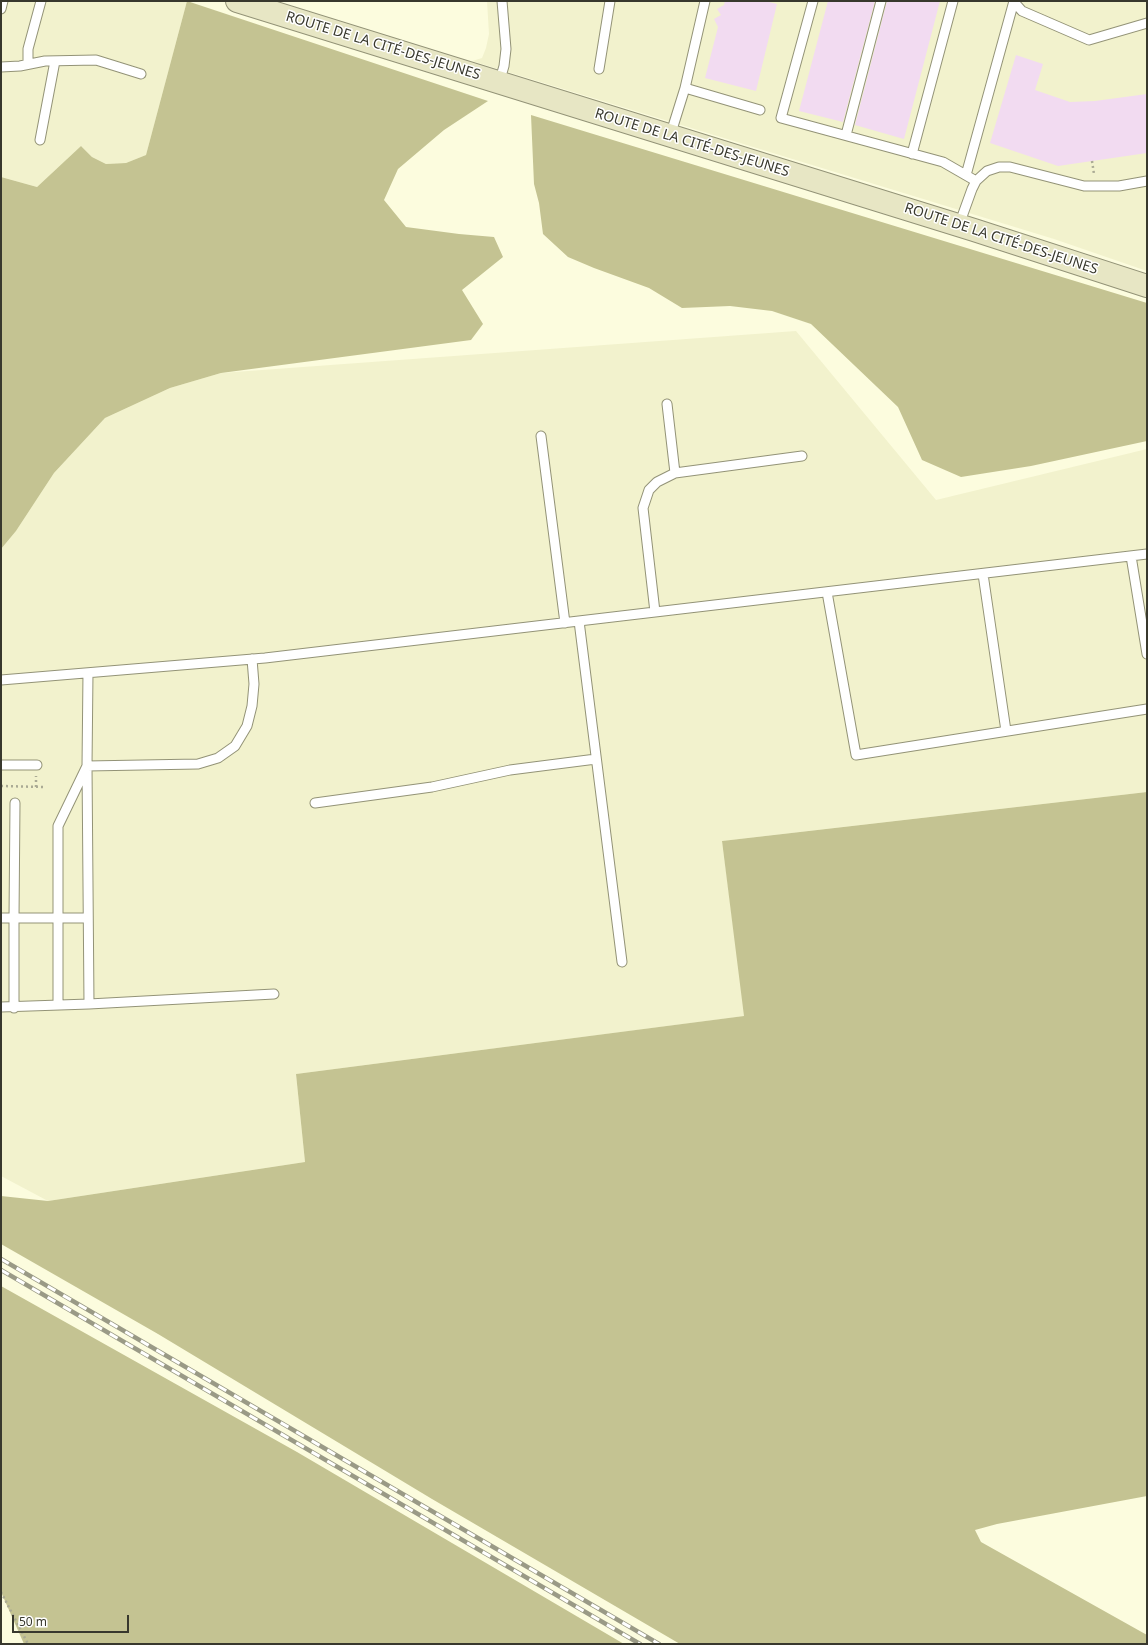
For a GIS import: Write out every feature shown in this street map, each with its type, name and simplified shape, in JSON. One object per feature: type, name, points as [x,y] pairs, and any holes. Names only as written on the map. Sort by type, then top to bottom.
[{"type":"main road","name":"ROUTE DE LA CITÉ-DES-JEUNES","points":[[237,1],[1147,286]]},
{"type":"lane","points":[[1,8],[3,1]]},
{"type":"lane","points":[[28,64],[28,49],[41,1]]},
{"type":"lane","points":[[499,83],[504,66],[506,49],[502,1]]},
{"type":"lane","points":[[599,69],[610,1]]},
{"type":"lane","points":[[670,136],[685,88],[705,1]]},
{"type":"lane","points":[[813,1],[781,118],[943,162],[976,181]]},
{"type":"lane","points":[[846,135],[881,1]]},
{"type":"lane","points":[[912,154],[953,1]]},
{"type":"lane","points":[[966,175],[1014,2]]},
{"type":"lane","points":[[1014,2],[1022,11],[1089,40],[1147,23]]},
{"type":"lane","points":[[1,67],[55,61],[96,60],[141,74]]},
{"type":"lane","points":[[40,140],[55,61]]},
{"type":"lane","points":[[685,88],[760,110]]},
{"type":"lane","points":[[959,226],[976,181],[987,171],[999,167],[1010,166],[1084,186],[1119,186],[1147,181]]},
{"type":"lane","points":[[667,404],[675,472]]},
{"type":"lane","points":[[541,436],[565,623]]},
{"type":"lane","points":[[656,612],[643,508],[648,490],[657,482],[675,472],[802,456]]},
{"type":"lane","points":[[1,680],[252,659],[1147,554]]},
{"type":"lane","points":[[1131,556],[1147,654]]},
{"type":"lane","points":[[983,574],[1006,731]]},
{"type":"lane","points":[[828,592],[856,755],[1147,709]]},
{"type":"lane","points":[[579,621],[622,962]]},
{"type":"lane","points":[[87,766],[198,764],[218,758],[235,746],[247,726],[252,706],[254,684],[252,659]]},
{"type":"lane","points":[[88,672],[87,766],[89,1004]]},
{"type":"lane","points":[[315,803],[432,787],[510,770],[596,759]]},
{"type":"lane","points":[[1,765],[36,765]]},
{"type":"lane","points":[[58,1005],[58,826],[87,766]]},
{"type":"lane","points":[[14,1008],[15,803]]},
{"type":"lane","points":[[1,918],[88,918]]},
{"type":"lane","points":[[1,1007],[14,1008],[274,994]]},
{"type":"path","points":[[1092,161],[1095,181]]},
{"type":"path","points":[[1,786],[44,787]]},
{"type":"path","points":[[1,1592],[28,1644]]},
{"type":"shaded area","points":[[1,1],[187,1],[146,155],[126,163],[106,164],[92,157],[81,146],[37,187],[1,177]]},
{"type":"shaded area","points":[[187,1],[488,101],[444,130],[398,169],[384,200],[406,227],[494,237],[503,257],[462,290],[483,324],[471,340],[221,373],[170,388],[105,418],[54,473],[16,531],[1,549],[1,177],[37,187],[81,146],[92,157],[106,164],[126,163],[146,155]]},
{"type":"shaded area","points":[[487,1],[1147,1],[1147,271],[1054,239],[472,61],[482,58],[486,48],[489,34]]},
{"type":"shaded area","points":[[531,115],[1147,303],[1147,441],[1031,466],[961,477],[922,460],[898,407],[811,324],[772,311],[730,306],[682,308],[649,288],[568,257],[543,234],[539,203],[534,184]]},
{"type":"shaded area","points":[[796,331],[936,500],[1147,449],[1147,792],[722,841],[745,1016],[296,1074],[305,1162],[48,1201],[1,1176],[1,549],[16,531],[54,473],[105,418],[170,388],[221,373]]},
{"type":"shaded area","points":[[1147,792],[1147,1496],[997,1524],[975,1530],[981,1542],[1147,1635],[1147,1644],[680,1644],[432,1499],[158,1334],[1,1244],[1,1196],[48,1201],[305,1162],[296,1074],[744,1016],[722,841]]},
{"type":"shaded area","points":[[1,1286],[297,1452],[624,1644],[24,1644],[1,1592]]},
{"type":"building","points":[[725,1],[765,1],[777,4],[756,91],[705,78],[718,27],[714,19],[721,15],[717,9],[724,5]]},
{"type":"building","points":[[828,1],[875,1],[843,122],[799,111]]},
{"type":"building","points":[[887,1],[940,1],[904,139],[855,125]]},
{"type":"building","points":[[1016,55],[1043,64],[1035,90],[1070,102],[1095,101],[1147,94],[1147,153],[1058,166],[990,143]]},
{"type":"railway","points":[[1,1259],[659,1644]]},
{"type":"railway","points":[[1,1270],[640,1644]]}]
